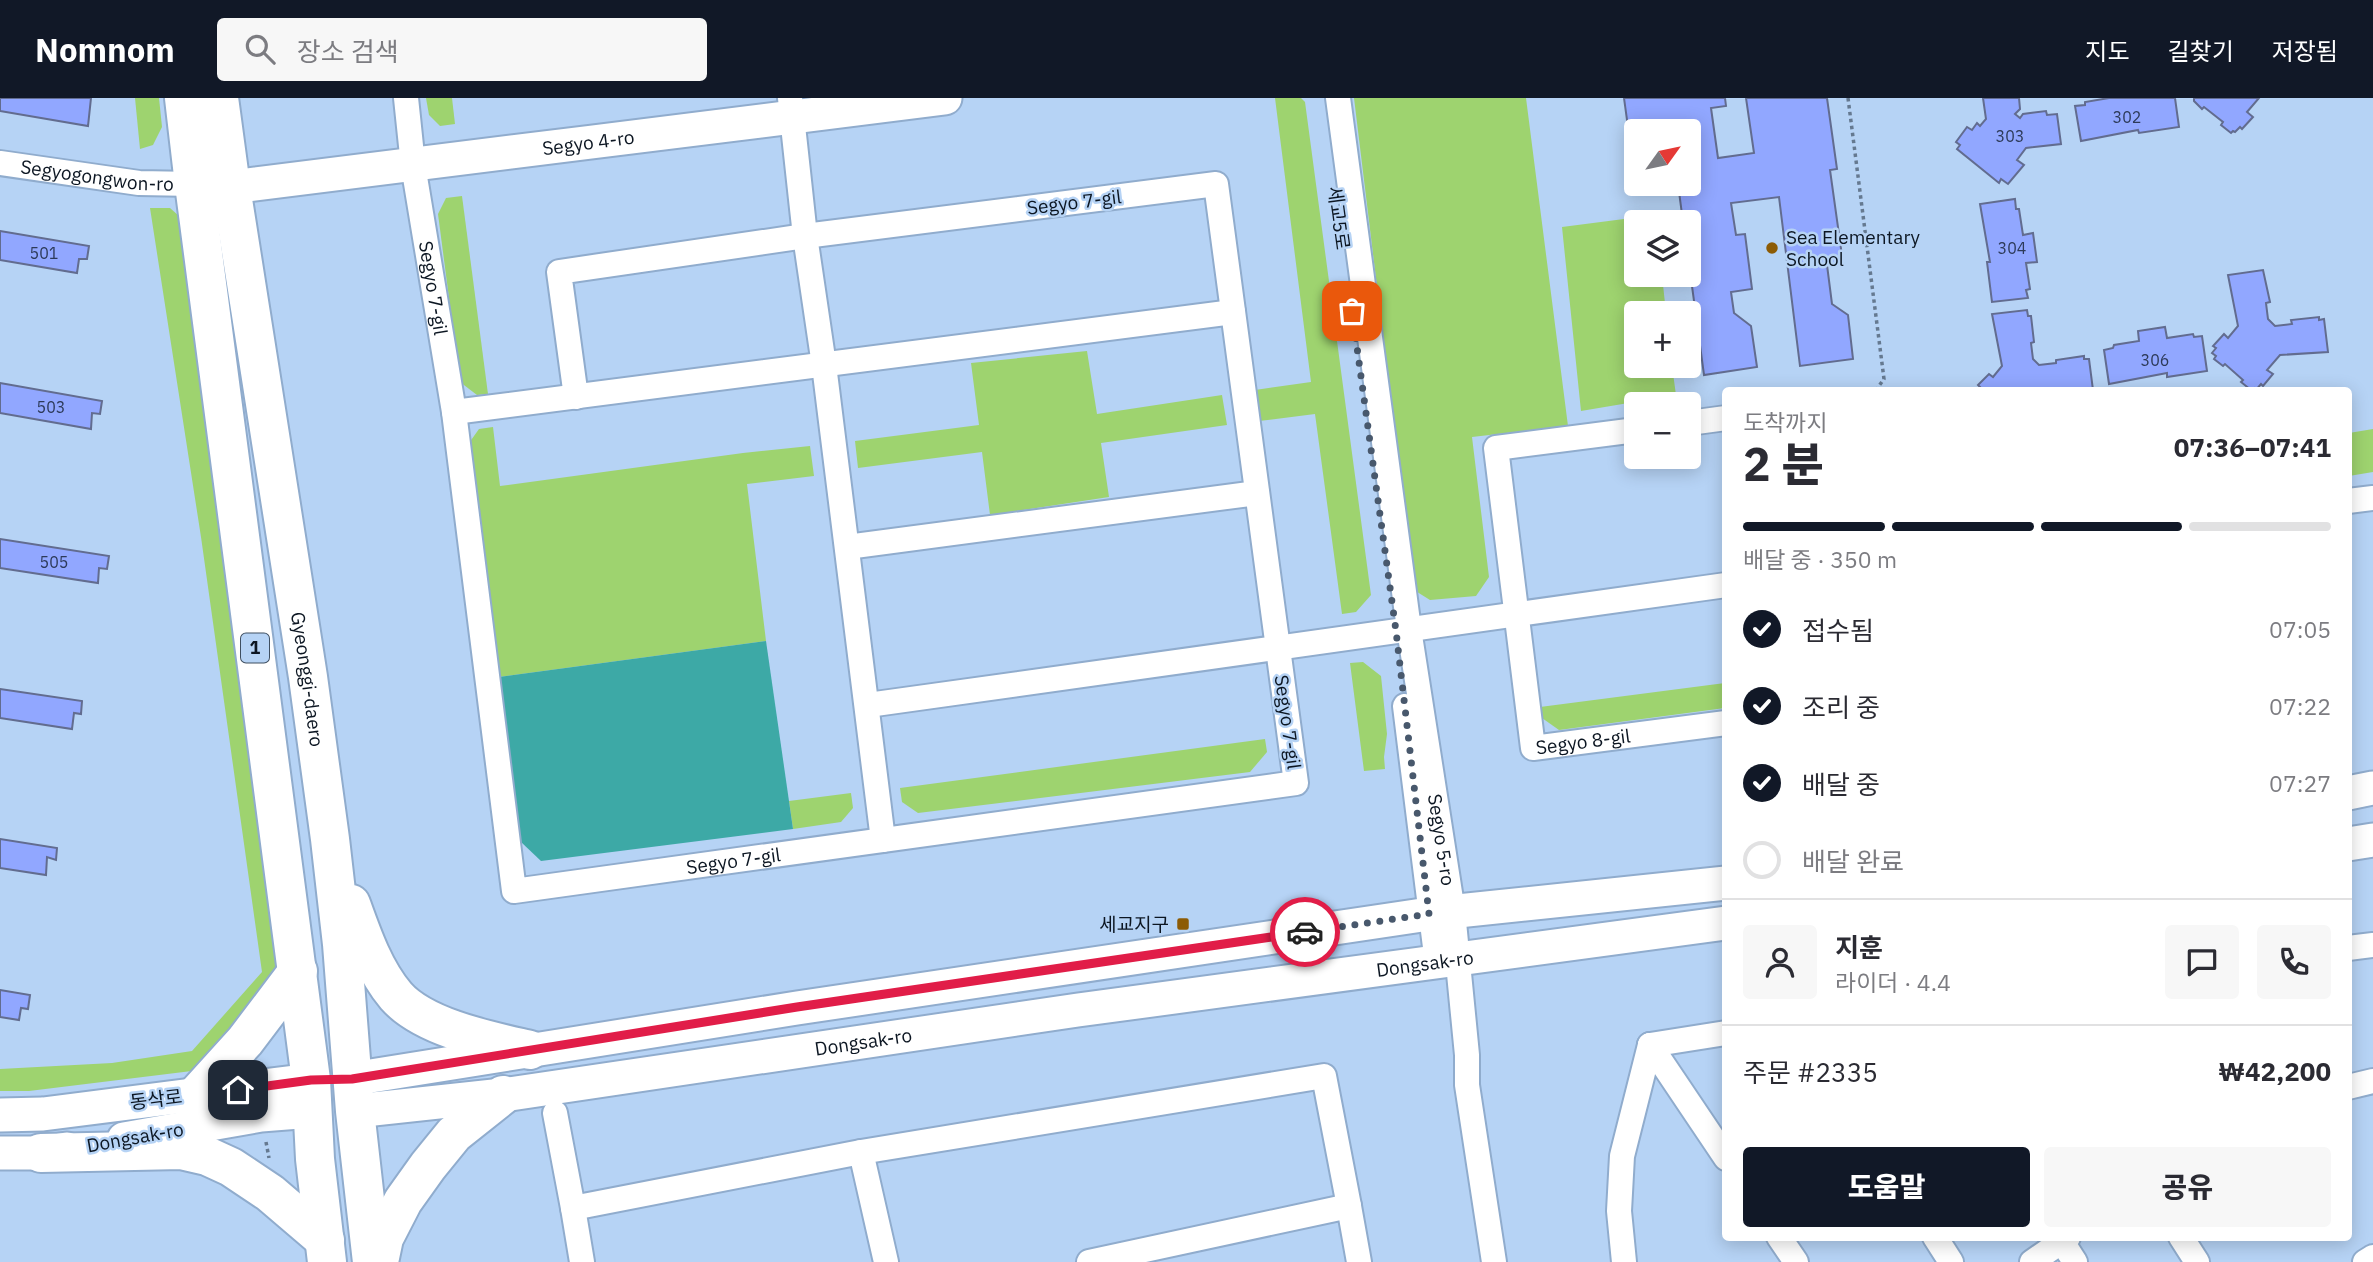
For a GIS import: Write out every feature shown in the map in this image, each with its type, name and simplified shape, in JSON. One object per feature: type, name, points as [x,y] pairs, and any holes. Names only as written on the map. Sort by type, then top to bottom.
[{"type":"main road","name":"1","points":[[184,98],[298,971],[326,1251]]},
{"type":"main road","name":"Gyeonggi-daero","points":[[219,98],[308,677],[330,839],[372,1262]]},
{"type":"main road","name":"Segyo 4-ro","points":[[194,184],[215,188],[231,187],[413,165],[791,107],[945,98]]},
{"type":"main road","points":[[2352,792],[2373,788]]},
{"type":"main road","points":[[330,839],[361,934],[397,998],[422,1015],[468,1036],[530,1050]]},
{"type":"main road","points":[[2352,843],[2373,840]]},
{"type":"main road","points":[[312,1095],[354,1095],[530,1050],[797,1007],[1441,913],[1722,883]]},
{"type":"main road","name":"Dongsak-ro","points":[[354,1095],[503,1096],[1078,1010],[1722,924]]},
{"type":"main road","points":[[197,1094],[245,1041],[298,971]]},
{"type":"main road","name":"동삭로","points":[[0,1115],[43,1114],[197,1094],[312,1095]]},
{"type":"main road","name":"Dongsak-ro","points":[[0,1153],[41,1153],[261,1115],[312,1095]]},
{"type":"main road","points":[[379,1262],[384,1238],[403,1201],[428,1166],[454,1134],[503,1096]]},
{"type":"main road","points":[[41,1153],[181,1150],[207,1156],[231,1167],[270,1193],[326,1251]]},
{"type":"street","name":"Segyo 7-gil","points":[[405,98],[413,165],[454,412],[514,891],[1296,783],[1216,184],[805,236],[559,272],[576,397]]},
{"type":"street","name":"세교5로","points":[[1322,98],[1403,630]]},
{"type":"street","name":"Segyo 5-ro","points":[[1338,98],[1403,630],[1441,913]]},
{"type":"street","points":[[791,107],[805,236],[868,705],[883,840]]},
{"type":"street","name":"Segyogongwon-ro","points":[[0,163],[139,183],[194,184]]},
{"type":"street","points":[[454,412],[1233,312]]},
{"type":"street","points":[[1701,421],[1722,419]]},
{"type":"street","name":"Segyo 8-gil","points":[[1624,432],[1496,448],[1533,748],[1722,724]]},
{"type":"street","points":[[846,547],[1257,493]]},
{"type":"street","points":[[2352,501],[2373,498]]},
{"type":"street","points":[[1403,630],[1722,586]]},
{"type":"street","name":"Segyo 7-gil","points":[[868,705],[1403,630]]},
{"type":"street","points":[[1441,913],[1447,961],[1467,1055],[1467,1085],[1494,1262]]},
{"type":"street","points":[[2352,948],[2373,945]]},
{"type":"street","points":[[1650,1045],[1722,1034]]},
{"type":"street","points":[[1650,1045],[1722,1152]]},
{"type":"street","points":[[1624,1262],[1619,1211],[1622,1156],[1650,1045]]},
{"type":"street","points":[[573,1208],[861,1152],[1324,1076],[1359,1262]]},
{"type":"street","points":[[2352,1086],[2373,1081]]},
{"type":"street","points":[[555,1113],[582,1262]]},
{"type":"street","points":[[861,1152],[887,1262]]},
{"type":"street","points":[[1089,1262],[1349,1206]]},
{"type":"street","points":[[1782,1241],[1796,1262]]},
{"type":"street","points":[[1938,1241],[1951,1262]]},
{"type":"street","points":[[2184,1241],[2197,1262]]},
{"type":"street","points":[[2032,1262],[2066,1245]]},
{"type":"street","points":[[2365,1262],[2373,1257]]},
{"type":"path","points":[[1848,98],[1884,379],[1878,387]]},
{"type":"green space","points":[[135,98],[159,98],[162,127],[153,145],[140,149]]},
{"type":"green space","points":[[426,98],[452,98],[455,124],[440,126],[429,115]]},
{"type":"green space","points":[[1275,98],[1301,98],[1305,102],[1371,595],[1356,612],[1342,614],[1315,414],[1259,421],[1255,390],[1311,382]]},
{"type":"green space","points":[[1354,98],[1526,98],[1568,426],[1472,437],[1489,577],[1476,596],[1430,600],[1414,590]]},
{"type":"green space","points":[[462,196],[488,394],[477,395],[460,382],[438,214],[446,198]]},
{"type":"green space","points":[[150,208],[170,208],[179,216],[236,580],[284,972],[208,1069],[29,1091],[0,1091],[0,1069],[112,1063],[192,1051],[262,972],[201,537]]},
{"type":"green space","points":[[1624,219],[1624,287],[1663,287],[1665,301],[1624,301],[1624,378],[1674,378],[1676,392],[1624,392],[1624,404],[1581,411],[1562,227]]},
{"type":"green space","points":[[1087,351],[1097,414],[1222,395],[1227,425],[1101,443],[1109,497],[990,515],[982,452],[858,468],[855,441],[979,425],[971,363]]},
{"type":"green space","points":[[493,427],[500,486],[810,446],[814,476],[747,484],[766,641],[499,677],[469,443],[479,429]]},
{"type":"green space","points":[[2373,429],[2373,472],[2352,476],[2352,432]]},
{"type":"green space","points":[[1363,662],[1381,676],[1387,734],[1385,769],[1364,771],[1350,663]]},
{"type":"green space","points":[[1722,683],[1722,708],[1559,730],[1542,718],[1540,707]]},
{"type":"green space","points":[[1265,739],[1267,752],[1250,772],[918,813],[902,802],[900,788]]},
{"type":"green space","points":[[851,793],[853,808],[841,822],[793,829],[789,801]]},
{"type":"shaded area","points":[[766,641],[793,829],[541,861],[521,842],[499,677]]},
{"type":"building","points":[[0,98],[91,98],[88,126],[0,111]]},
{"type":"building","points":[[1624,98],[1725,98],[1726,106],[1711,108],[1718,158],[1754,153],[1746,98],[1827,98],[1837,169],[1830,170],[1843,263],[1827,265],[1832,304],[1848,315],[1853,359],[1800,366],[1779,197],[1731,203],[1736,235],[1745,234],[1752,289],[1731,292],[1734,313],[1751,326],[1757,367],[1704,375],[1701,301],[1694,301],[1692,287],[1701,287],[1701,210],[1681,210],[1680,196],[1701,196],[1701,119],[1627,119]]},
{"type":"building","points":[[1983,98],[2019,98],[2020,109],[2015,114],[2020,118],[2023,114],[2046,111],[2047,115],[2057,114],[2061,144],[2026,148],[2017,160],[2024,165],[2008,184],[2001,179],[1999,183],[1957,149],[1960,145],[1956,142],[1967,127],[1972,130],[1977,123],[1980,126],[1986,119]]},
{"type":"building","points":[[2109,98],[2175,98],[2179,127],[2139,133],[2138,130],[2081,141],[2075,106]]},
{"type":"building","points":[[2194,98],[2259,98],[2247,112],[2253,117],[2242,129],[2240,127],[2231,133],[2221,125],[2223,122],[2204,107],[2202,109]]},
{"type":"building","points":[[2015,199],[2023,235],[2033,233],[2037,262],[2026,263],[2030,289],[2026,290],[2028,298],[1992,302],[1987,262],[1990,262],[1980,204]]},
{"type":"building","points":[[0,231],[89,246],[87,259],[79,259],[77,273],[0,260]]},
{"type":"building","points":[[2263,270],[2270,302],[2266,303],[2268,319],[2275,326],[2292,324],[2291,320],[2319,317],[2319,320],[2324,319],[2328,352],[2280,355],[2267,370],[2273,374],[2263,386],[2261,384],[2258,387],[2247,387],[2225,364],[2223,366],[2214,359],[2216,356],[2212,353],[2216,348],[2213,346],[2224,334],[2228,338],[2238,326],[2228,275]]},
{"type":"building","points":[[2027,310],[2028,316],[2031,316],[2033,359],[2039,365],[2084,356],[2084,359],[2089,359],[2093,387],[1980,387],[1978,385],[1989,374],[1993,377],[2002,366],[1992,314]]},
{"type":"building","points":[[2165,327],[2167,338],[2193,334],[2194,337],[2202,336],[2207,371],[2167,377],[2167,373],[2109,384],[2104,350],[2113,348],[2114,345],[2139,341],[2138,331]]},
{"type":"building","points":[[0,383],[102,401],[100,414],[92,413],[91,429],[0,413]]},
{"type":"building","points":[[0,539],[109,556],[107,569],[99,568],[98,583],[0,568]]},
{"type":"building","points":[[0,689],[82,701],[81,714],[74,713],[72,729],[0,718]]},
{"type":"building","points":[[0,839],[57,848],[56,860],[47,857],[46,875],[0,868]]},
{"type":"building","points":[[0,990],[30,995],[28,1009],[21,1008],[19,1020],[0,1017]]},
{"type":"way so far","points":[[1305,932],[1429,914],[1396,631],[1352,311]]},
{"type":"place","name":"Sea Elementary School","points":[[1772,248]]},
{"type":"place","name":"세교지구","points":[[1183,924]]},
{"type":"route","points":[[238,1090],[311,1080],[352,1079],[797,1007],[1305,932]]}]
